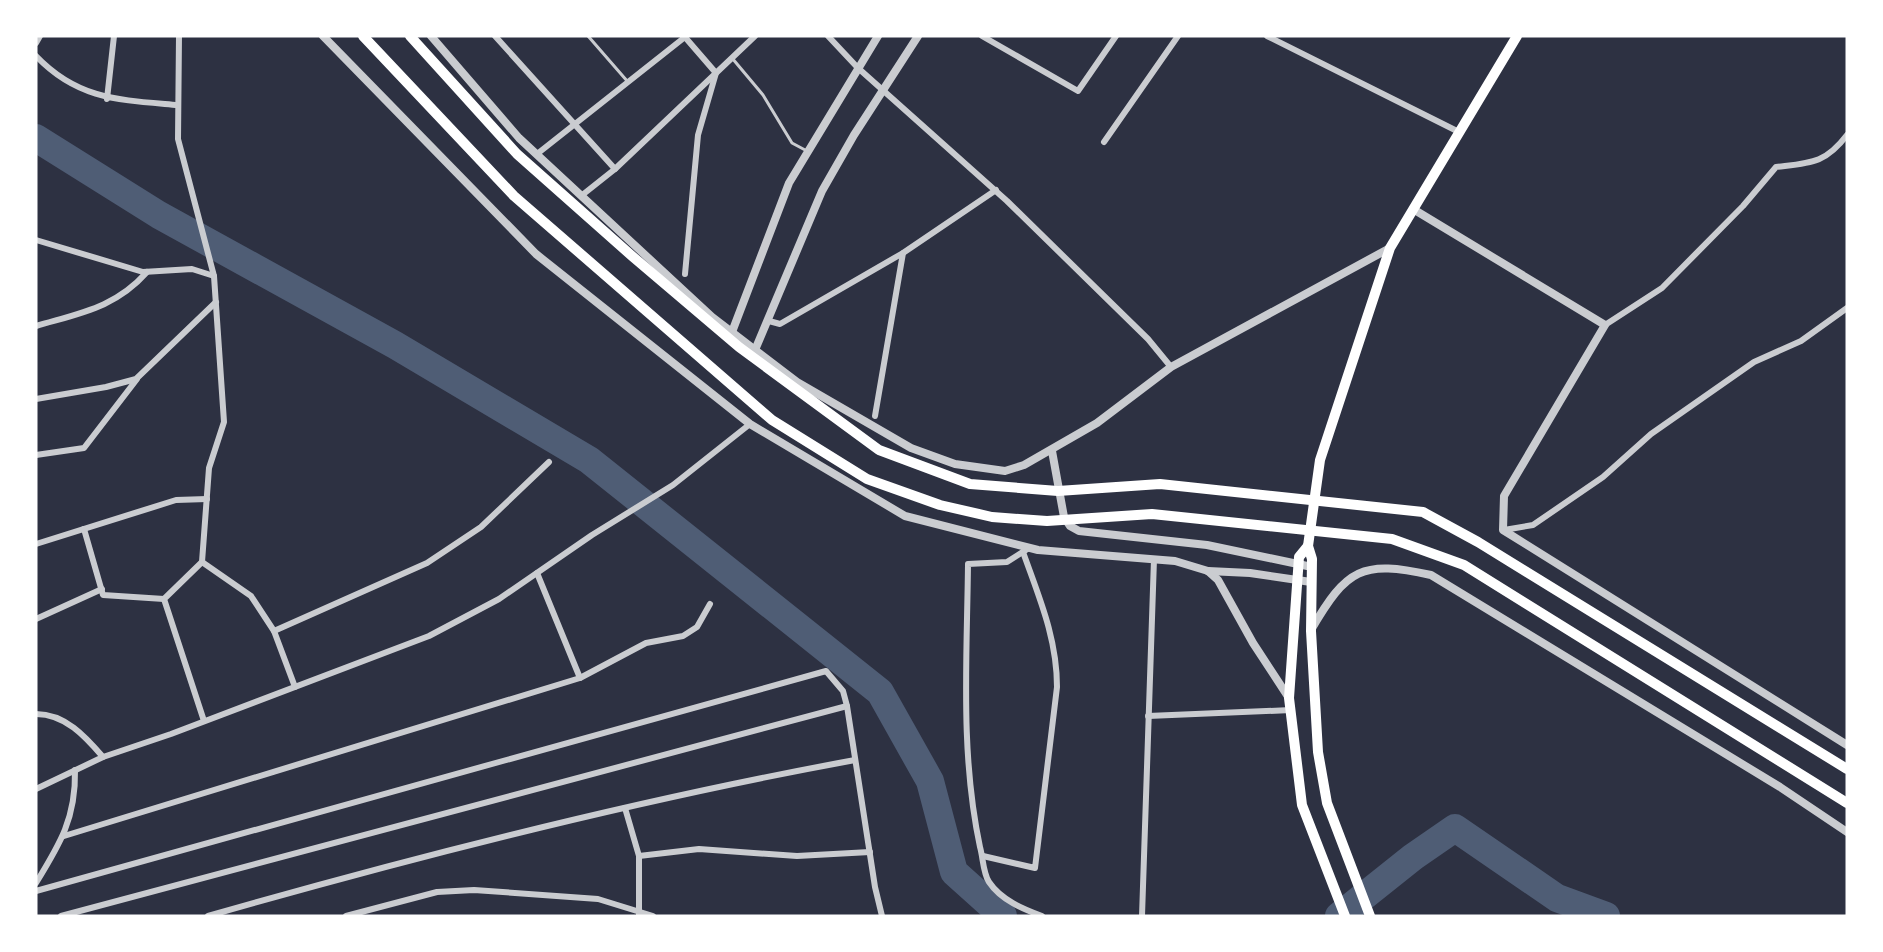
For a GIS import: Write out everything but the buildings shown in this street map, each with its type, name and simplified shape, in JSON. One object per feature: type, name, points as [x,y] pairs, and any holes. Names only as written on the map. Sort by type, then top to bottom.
[{"type":"main road","points":[[363,36],[514,196],[772,420],[867,479],[940,505],[992,517],[1047,521],[1152,514],[1392,539],[1464,565],[1847,802]]},
{"type":"main road","points":[[410,36],[517,154],[632,256],[739,347],[879,450],[970,483],[1058,491],[1160,484],[1423,512],[1478,542],[1847,769]]},
{"type":"main road","points":[[1370,916],[1327,803],[1318,752],[1311,631],[1312,559],[1308,546],[1320,460],[1390,248],[1517,36]]},
{"type":"main road","points":[[1308,546],[1299,557],[1290,704],[1302,805],[1345,916]]},
{"type":"street","points":[[36,43],[40,36]]},
{"type":"street","points":[[107,99],[114,36]]},
{"type":"street","points":[[84,529],[103,595],[164,599],[202,562],[209,468],[224,422],[214,276],[178,139],[179,36]]},
{"type":"street","points":[[323,36],[536,254],[750,424],[906,516],[1026,550],[1154,559],[1186,563],[1208,571],[1250,573],[1311,582]]},
{"type":"street","points":[[431,36],[519,138],[712,317],[797,382],[911,448],[955,464],[1005,471],[1024,465],[1097,423],[1171,367],[1390,248]]},
{"type":"street","points":[[495,36],[615,169]]},
{"type":"street","points":[[581,196],[615,169],[755,36]]},
{"type":"street","points":[[828,36],[858,68],[996,190],[1148,339],[1171,367]]},
{"type":"street","points":[[732,332],[789,183],[878,36]]},
{"type":"street","points":[[755,350],[822,191],[918,36]]},
{"type":"street","points":[[982,36],[1078,91],[1116,36]]},
{"type":"street","points":[[1104,142],[1178,36]]},
{"type":"street","points":[[1267,36],[1459,132]]},
{"type":"street","points":[[537,154],[684,37],[716,73]]},
{"type":"street","points":[[36,56],[72,86],[107,99],[178,105]]},
{"type":"street","points":[[685,274],[698,135],[716,73]]},
{"type":"street","points":[[1503,530],[1504,496],[1605,325],[1662,288],[1743,206],[1776,167],[1816,163],[1834,151],[1847,135]]},
{"type":"street","points":[[769,321],[780,324],[903,253],[996,190]]},
{"type":"street","points":[[1413,209],[1605,325]]},
{"type":"street","points":[[36,240],[148,271],[192,269],[214,276]]},
{"type":"street","points":[[875,416],[903,253]]},
{"type":"street","points":[[36,326],[93,309],[116,299],[131,290],[148,271]]},
{"type":"street","points":[[36,455],[84,448],[139,376],[216,302]]},
{"type":"street","points":[[1503,530],[1533,525],[1604,477],[1651,434],[1754,362],[1801,341],[1847,308]]},
{"type":"street","points":[[36,399],[106,387],[139,376]]},
{"type":"street","points":[[36,789],[103,757],[429,636],[499,599],[592,535],[673,484],[750,424]]},
{"type":"street","points":[[1052,450],[1064,517],[1070,526],[1079,531],[1207,545],[1298,566],[1312,567]]},
{"type":"street","points":[[274,631],[427,563],[481,528],[549,462]]},
{"type":"street","points":[[36,544],[176,500],[207,499]]},
{"type":"street","points":[[1503,530],[1847,746]]},
{"type":"street","points":[[1026,550],[1008,562],[968,564],[966,750],[968,782],[988,881],[1001,895],[1022,908],[1042,916]]},
{"type":"street","points":[[982,856],[1035,868],[1057,687],[1057,663],[1052,630],[1026,550]]},
{"type":"street","points":[[1142,916],[1154,559]]},
{"type":"street","points":[[202,562],[251,596],[274,631],[295,687]]},
{"type":"street","points":[[1311,631],[1335,594],[1349,579],[1369,567],[1402,569],[1431,576],[1780,787],[1847,832]]},
{"type":"street","points":[[1148,716],[1290,704],[1218,580],[1208,571]]},
{"type":"street","points":[[537,573],[580,678]]},
{"type":"street","points":[[36,619],[102,589]]},
{"type":"street","points":[[164,599],[204,721]]},
{"type":"street","points":[[64,836],[580,678],[646,643],[683,636],[697,627],[710,604]]},
{"type":"street","points":[[36,891],[826,671],[843,691],[847,706],[882,916]]},
{"type":"street","points":[[61,916],[847,706]]},
{"type":"street","points":[[36,714],[48,714],[79,730],[103,757]]},
{"type":"street","points":[[208,916],[374,869],[709,787],[855,760]]},
{"type":"street","points":[[36,884],[64,836],[76,796],[75,770]]},
{"type":"street","points":[[625,808],[639,856],[639,913]]},
{"type":"street","points":[[639,856],[699,849],[797,856],[870,852]]},
{"type":"street","points":[[346,916],[437,892],[474,890],[598,899],[653,916]]},
{"type":"lane","points":[[588,36],[628,82]]},
{"type":"lane","points":[[732,58],[763,95],[792,143],[807,152]]},
{"type":"waterway","points":[[36,138],[159,215],[395,345],[589,460],[880,692],[930,781],[954,872],[1003,916]]},
{"type":"waterway","points":[[1339,916],[1413,857],[1455,828],[1557,898],[1606,916]]}]
